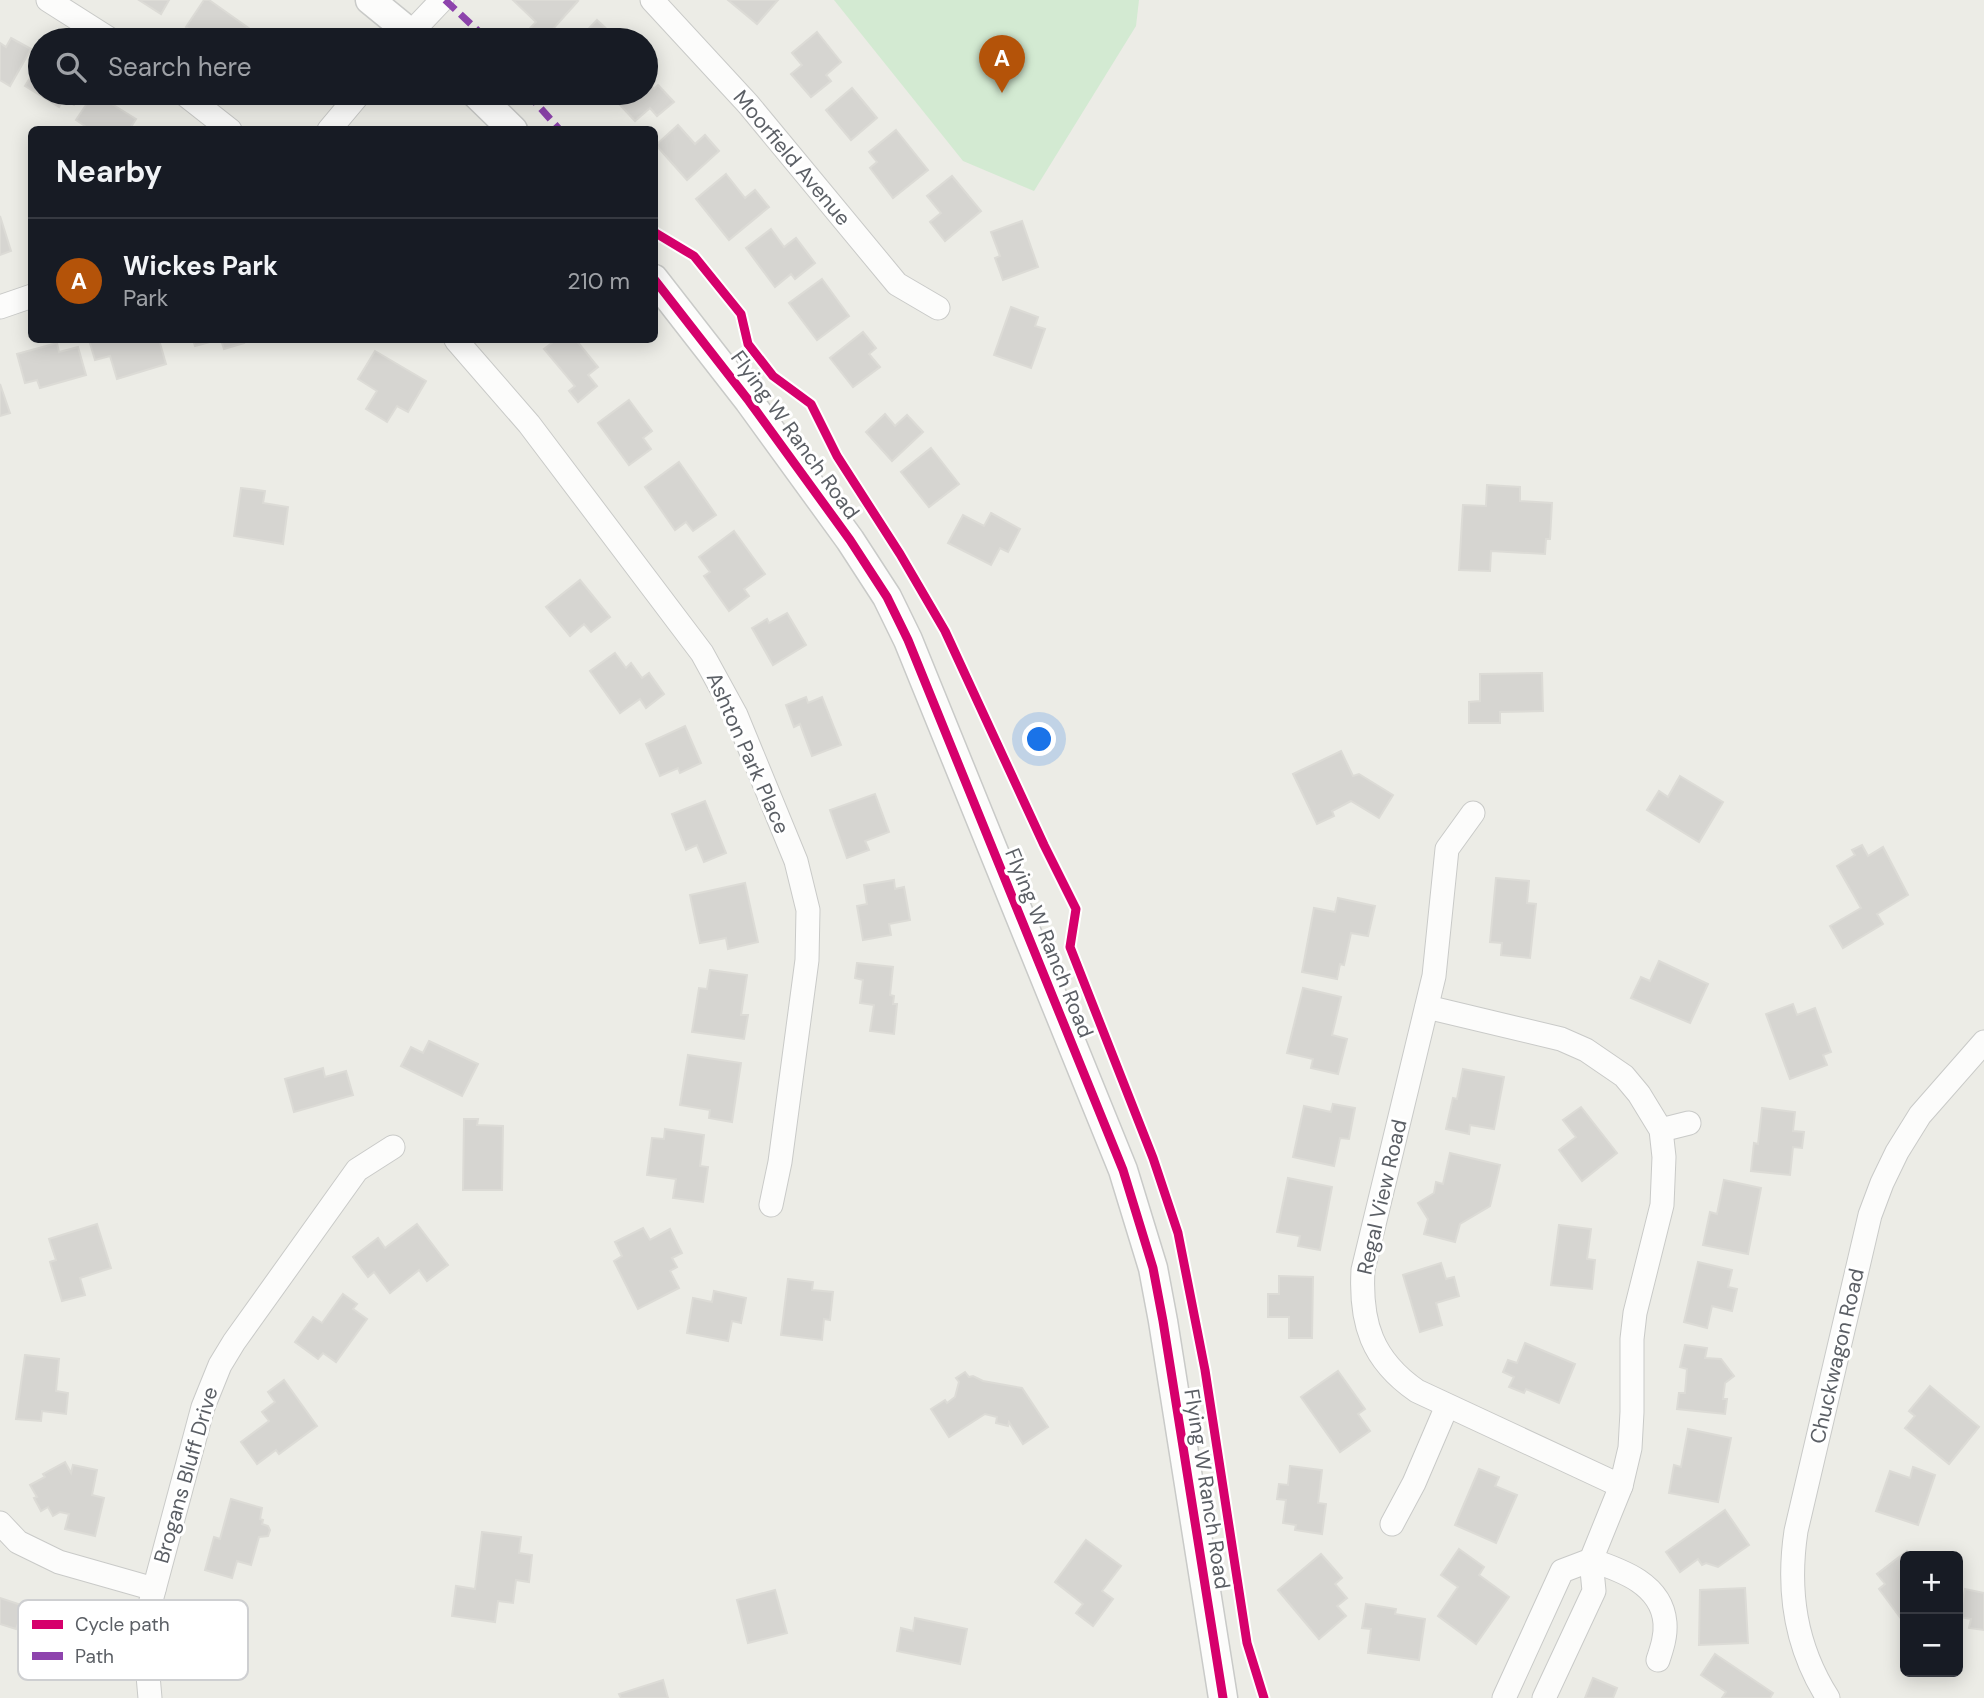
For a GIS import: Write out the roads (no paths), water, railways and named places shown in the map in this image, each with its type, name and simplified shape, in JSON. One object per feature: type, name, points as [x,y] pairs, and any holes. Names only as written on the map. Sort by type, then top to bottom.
[{"type":"street","points":[[48,0],[92,28]]},
{"type":"street","points":[[370,0],[401,28]]},
{"type":"street","points":[[420,28],[442,0]]},
{"type":"street","name":"Moorfield Avenue","points":[[652,0],[748,104],[897,284],[939,308]]},
{"type":"street","points":[[198,105],[225,126]]},
{"type":"street","points":[[332,126],[350,105]]},
{"type":"street","points":[[487,105],[509,126]]},
{"type":"street","name":"Flying W Ranch Road","points":[[658,284],[749,401],[850,540],[887,597],[908,640],[1123,1170],[1143,1230],[1161,1307],[1223,1698]]},
{"type":"street","points":[[0,307],[28,297]]},
{"type":"street","name":"Ashton Park Place","points":[[459,343],[529,424],[702,653],[736,715],[796,862],[808,910],[807,951],[780,1162],[771,1205]]},
{"type":"street","name":"Regal View Road","points":[[1473,814],[1447,849],[1434,976],[1363,1270],[1361,1296],[1372,1342],[1398,1378],[1447,1406],[1621,1486]]},
{"type":"street","points":[[1427,1007],[1561,1039],[1586,1050],[1624,1076],[1639,1094],[1661,1130],[1664,1157],[1662,1205],[1635,1312],[1632,1339],[1630,1448],[1621,1486],[1591,1560],[1594,1591],[1544,1698]]},
{"type":"street","name":"Chuckwagon Road","points":[[1828,1698],[1816,1679],[1794,1618],[1791,1562],[1858,1267],[1871,1215],[1897,1152],[1920,1115],[1984,1042]]},
{"type":"street","points":[[1661,1130],[1689,1123]]},
{"type":"street","name":"Brogans Bluff Drive","points":[[151,1600],[203,1406],[220,1365],[357,1170],[393,1147]]},
{"type":"street","points":[[1392,1524],[1414,1483],[1447,1406]]},
{"type":"street","points":[[0,1523],[18,1542],[59,1562],[154,1589]]},
{"type":"street","points":[[1504,1698],[1562,1571],[1591,1560],[1625,1571],[1645,1584],[1658,1602],[1665,1620],[1665,1638],[1658,1660]]},
{"type":"street","name":"Brogans Bluff Drive","points":[[148,1680],[150,1698]]},
{"type":"place","name":"Wickes Park","points":[[1002,93]]}]
